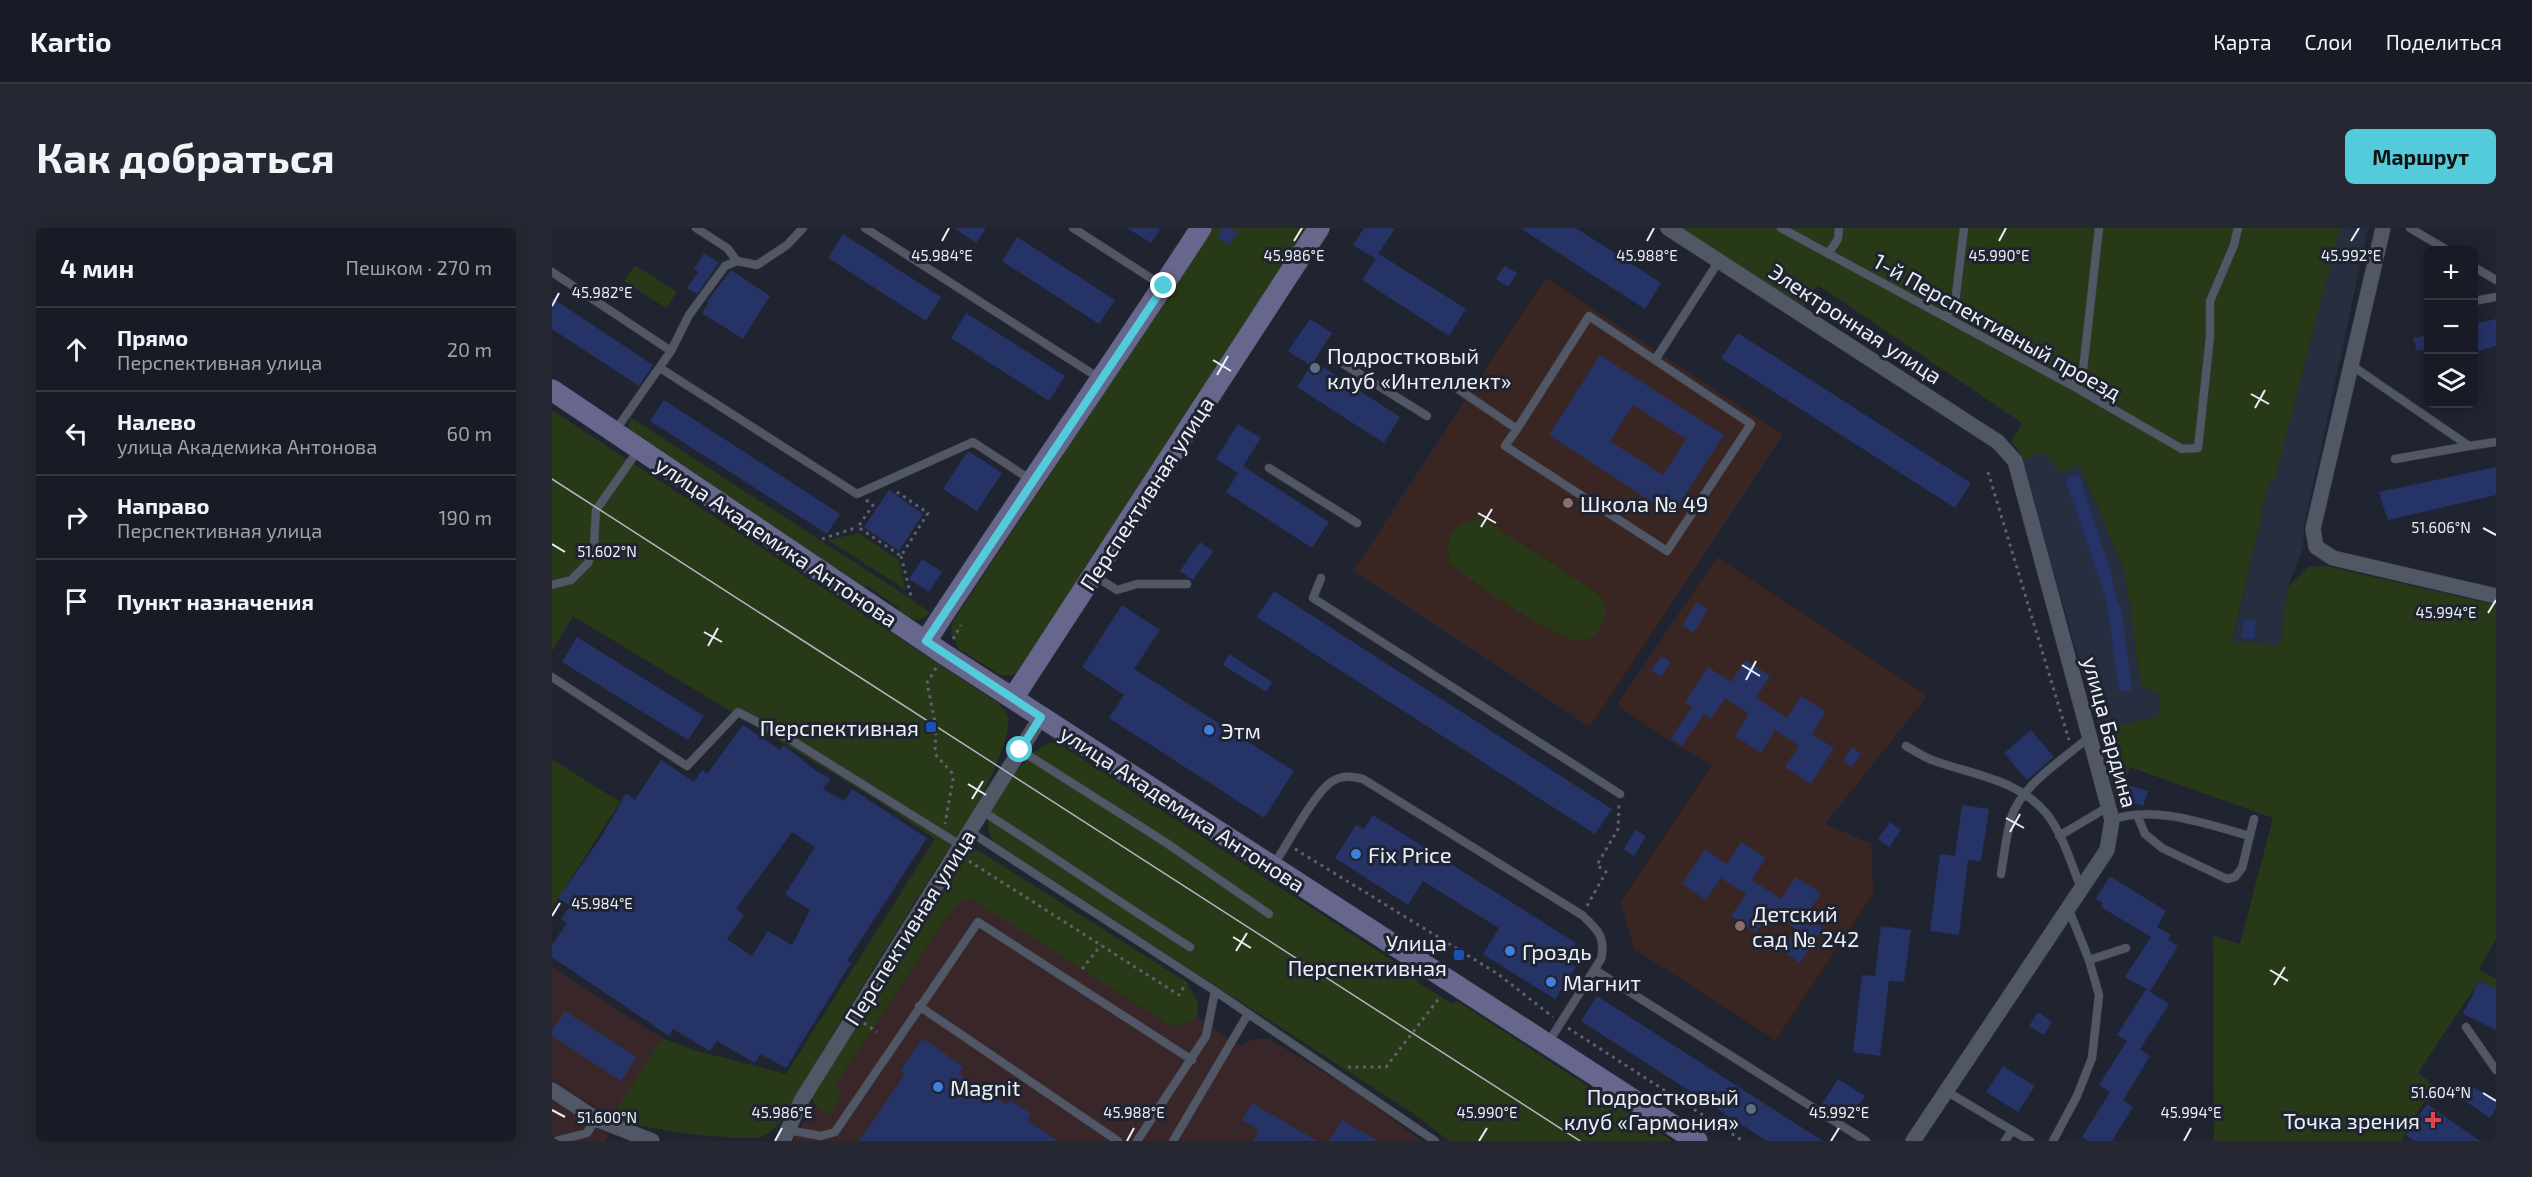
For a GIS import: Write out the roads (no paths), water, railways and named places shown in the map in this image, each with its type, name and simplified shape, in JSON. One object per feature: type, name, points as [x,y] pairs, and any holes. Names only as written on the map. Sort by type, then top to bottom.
[{"type":"main road","points":[[926,641],[1032,481],[1103,380],[1202,228]]},
{"type":"main road","name":"Перспективная улица","points":[[1013,698],[1319,228]]},
{"type":"main road","name":"улица Академика Антонова","points":[[552,390],[1041,717],[1274,865],[1697,1141]]},
{"type":"street","name":"Электронная улица","points":[[1668,228],[1998,442],[2015,461]]},
{"type":"street","points":[[2383,228],[2313,529],[2316,547],[2333,558],[2496,596]]},
{"type":"street","name":"улица Бардина","points":[[1914,1141],[2107,850],[2110,814],[2015,461]]},
{"type":"street","name":"Перспективная улица","points":[[786,1135],[801,1101],[1041,717]]},
{"type":"street","points":[[552,1090],[596,1119],[652,1141]]},
{"type":"lane","points":[[696,228],[727,248],[737,261]]},
{"type":"lane","points":[[614,432],[660,368],[690,315],[724,266],[737,261],[757,265],[787,245],[803,228]]},
{"type":"lane","points":[[866,228],[1103,380]]},
{"type":"lane","points":[[1073,228],[1164,286]]},
{"type":"lane","name":"1-й Перспективный проезд","points":[[1781,228],[2073,386],[2182,449],[2198,448],[2210,337],[2210,301],[2234,245],[2238,228]]},
{"type":"lane","points":[[1828,254],[1838,239],[1839,228]]},
{"type":"lane","points":[[1946,317],[1955,303],[1964,228]]},
{"type":"lane","points":[[2073,386],[2083,370],[2099,228]]},
{"type":"lane","points":[[2410,228],[2440,246]]},
{"type":"lane","points":[[1655,360],[1719,261]]},
{"type":"lane","points":[[2478,269],[2496,280]]},
{"type":"lane","points":[[552,272],[671,351]]},
{"type":"lane","points":[[2478,300],[2496,297]]},
{"type":"lane","points":[[1589,316],[1751,424],[1667,551],[1505,446],[1517,429],[1589,316]]},
{"type":"lane","points":[[1341,363],[1427,416]]},
{"type":"lane","points":[[2351,365],[2469,446]]},
{"type":"lane","points":[[660,368],[857,494],[973,442],[1032,481]]},
{"type":"lane","points":[[1449,383],[1517,429]]},
{"type":"lane","points":[[2396,459],[2496,442]]},
{"type":"lane","points":[[552,585],[571,580],[588,563],[594,544],[596,510],[639,449]]},
{"type":"lane","points":[[1269,468],[1357,523]]},
{"type":"lane","points":[[1094,575],[1116,590],[1137,584],[1187,584]]},
{"type":"lane","points":[[1321,578],[1313,598],[1620,794]]},
{"type":"lane","points":[[552,677],[687,766],[738,712],[788,738],[960,845]]},
{"type":"lane","points":[[2001,874],[2012,818],[2024,796],[2089,737]]},
{"type":"lane","points":[[1906,746],[1934,761],[1994,777],[2045,813],[2059,836],[2082,890]]},
{"type":"lane","points":[[1020,750],[1165,842],[1269,914]]},
{"type":"lane","points":[[1274,865],[1317,798],[1331,782],[1348,775],[1363,779],[1582,915],[1600,932],[1604,946],[1595,970],[1548,1044]]},
{"type":"lane","points":[[982,811],[1065,864],[1098,890],[1190,947]]},
{"type":"lane","points":[[2059,836],[2110,814],[2138,817],[2165,814],[2250,836]]},
{"type":"lane","points":[[2138,817],[2145,834],[2162,848],[2227,879],[2235,878],[2242,868],[2254,819]]},
{"type":"lane","points":[[969,831],[1215,992],[1435,1141]]},
{"type":"lane","points":[[2053,1141],[2077,1096],[2092,1058],[2099,995],[2089,960],[2069,910]]},
{"type":"lane","points":[[786,1135],[820,1138],[834,1132],[978,922],[1192,1060]]},
{"type":"lane","points":[[2089,960],[2126,948]]},
{"type":"lane","points":[[1595,970],[1866,1141]]},
{"type":"lane","points":[[1137,1141],[1206,1036],[1212,1017],[1215,992]]},
{"type":"lane","points":[[919,1006],[1118,1141]]},
{"type":"lane","points":[[1173,1141],[1248,1014]]},
{"type":"lane","points":[[2466,1027],[2496,1070]]},
{"type":"lane","points":[[1946,1091],[2030,1141]]},
{"type":"lane","points":[[556,1141],[587,1133],[596,1119]]},
{"type":"lane","points":[[2006,1141],[2012,1130]]},
{"type":"tram line","points":[[552,479],[1580,1141]]},
{"type":"place","name":"Подростковый клуб «Интеллект»","points":[[1315,368]]},
{"type":"place","name":"Школа № 49","points":[[1568,503]]},
{"type":"place","name":"Перспективная","points":[[931,727]]},
{"type":"place","name":"Этм","points":[[1209,730]]},
{"type":"place","name":"Fix Price","points":[[1356,854]]},
{"type":"place","name":"Детский сад № 242","points":[[1740,926]]},
{"type":"place","name":"Гроздь","points":[[1510,951]]},
{"type":"place","name":"Улица Перспективная","points":[[1459,955]]},
{"type":"place","name":"Магнит","points":[[1551,982]]},
{"type":"place","name":"Magnit","points":[[938,1087]]},
{"type":"place","name":"Подростковый клуб «Гармония»","points":[[1751,1109]]},
{"type":"place","name":"Точка зрения","points":[[2433,1120]]}]
